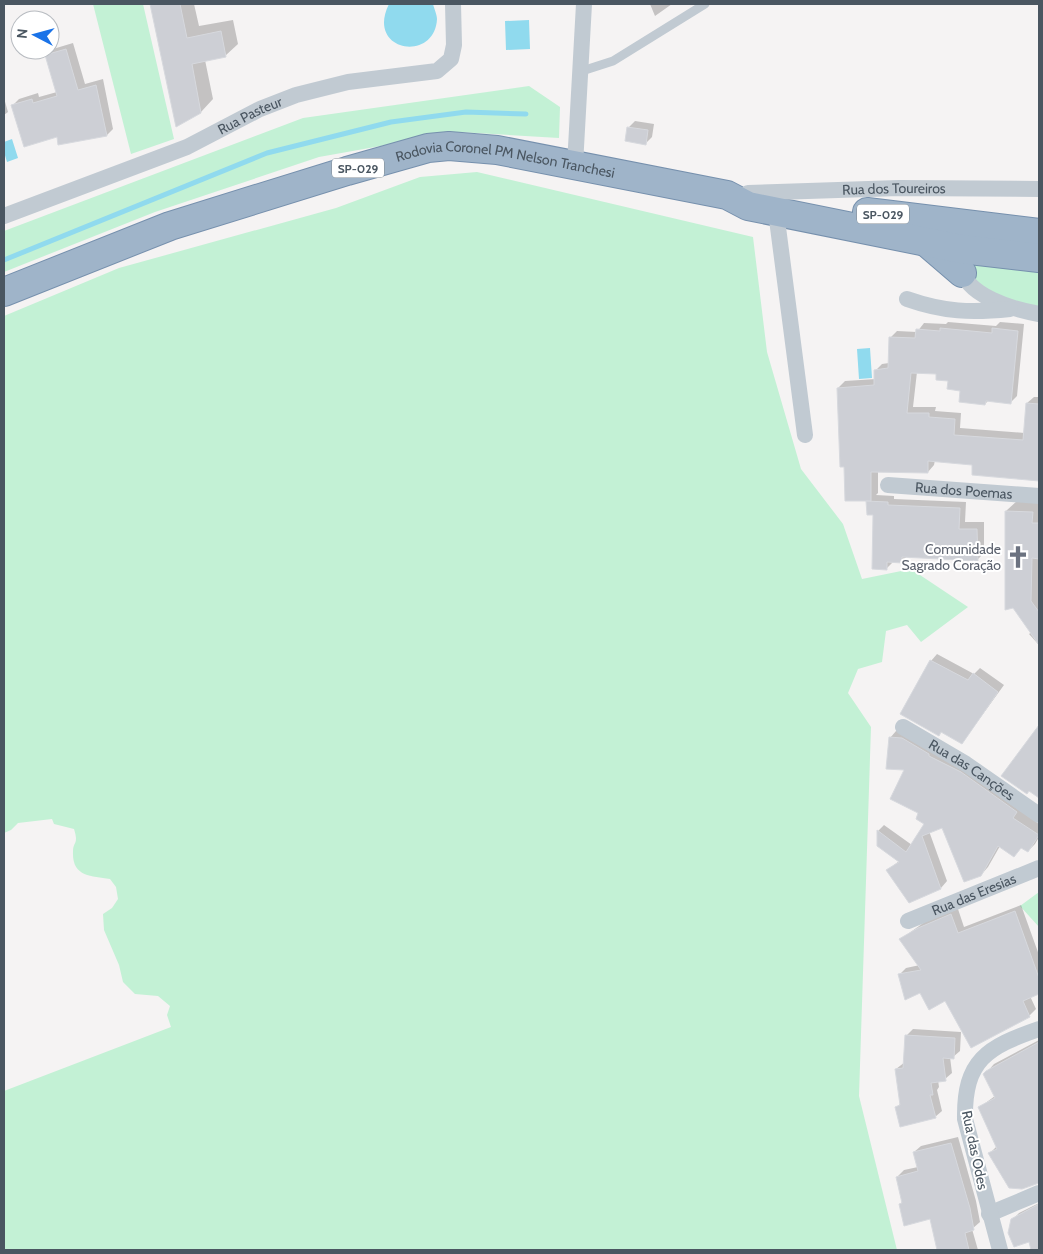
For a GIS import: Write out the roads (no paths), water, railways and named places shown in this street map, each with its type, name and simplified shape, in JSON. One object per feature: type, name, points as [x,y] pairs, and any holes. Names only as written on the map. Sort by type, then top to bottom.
[{"type":"highway","name":"Rodovia Coronel PM Nelson Tranchesi","points":[[4,292],[170,226],[413,152],[449,146],[497,150],[738,194],[898,217],[1039,233]]},
{"type":"highway","name":"Rodovia Coronel PM Nelson Tranchesi","points":[[738,194],[748,206],[925,241],[962,261],[1039,258]]},
{"type":"highway","points":[[962,261],[973,240],[1039,238]]},
{"type":"street","name":"Rua Pasteur","points":[[4,216],[187,147],[260,109],[296,94],[348,82],[437,70],[451,58],[454,45],[454,4]]},
{"type":"street","points":[[575,165],[582,71],[584,4]]},
{"type":"street","name":"Rua dos Toureiros","points":[[738,194],[899,188],[1039,189]]},
{"type":"street","points":[[776,212],[805,435]]},
{"type":"street","points":[[962,261],[975,287],[994,301],[1012,309],[1039,314]]},
{"type":"street","points":[[907,299],[928,306],[961,312],[1012,309]]},
{"type":"street","name":"Rua dos Poemas","points":[[888,485],[1039,496]]},
{"type":"street","name":"Rua das Canções","points":[[903,727],[966,764],[1039,815]]},
{"type":"street","name":"Rua das Eresias","points":[[908,921],[1039,868]]},
{"type":"street","name":"Rua das Odes","points":[[1000,1250],[965,1118],[968,1081],[981,1057],[1039,1029]]},
{"type":"street","points":[[989,1214],[1039,1193]]},
{"type":"lane","points":[[582,71],[613,61],[704,4]]},
{"type":"water","points":[[389,4],[433,4],[437,19],[433,33],[425,42],[415,46],[403,46],[393,41],[386,33],[384,20]]},
{"type":"water","points":[[529,20],[530,49],[506,50],[505,21]]},
{"type":"water","points":[[12,139],[18,158],[7,162],[4,142]]},
{"type":"water","points":[[870,348],[872,378],[859,379],[857,349]]},
{"type":"waterway","points":[[4,260],[267,153],[391,122],[466,112],[526,114]]},
{"type":"place","name":"Comunidade Sagrado Coração","points":[[1018,557]]}]
